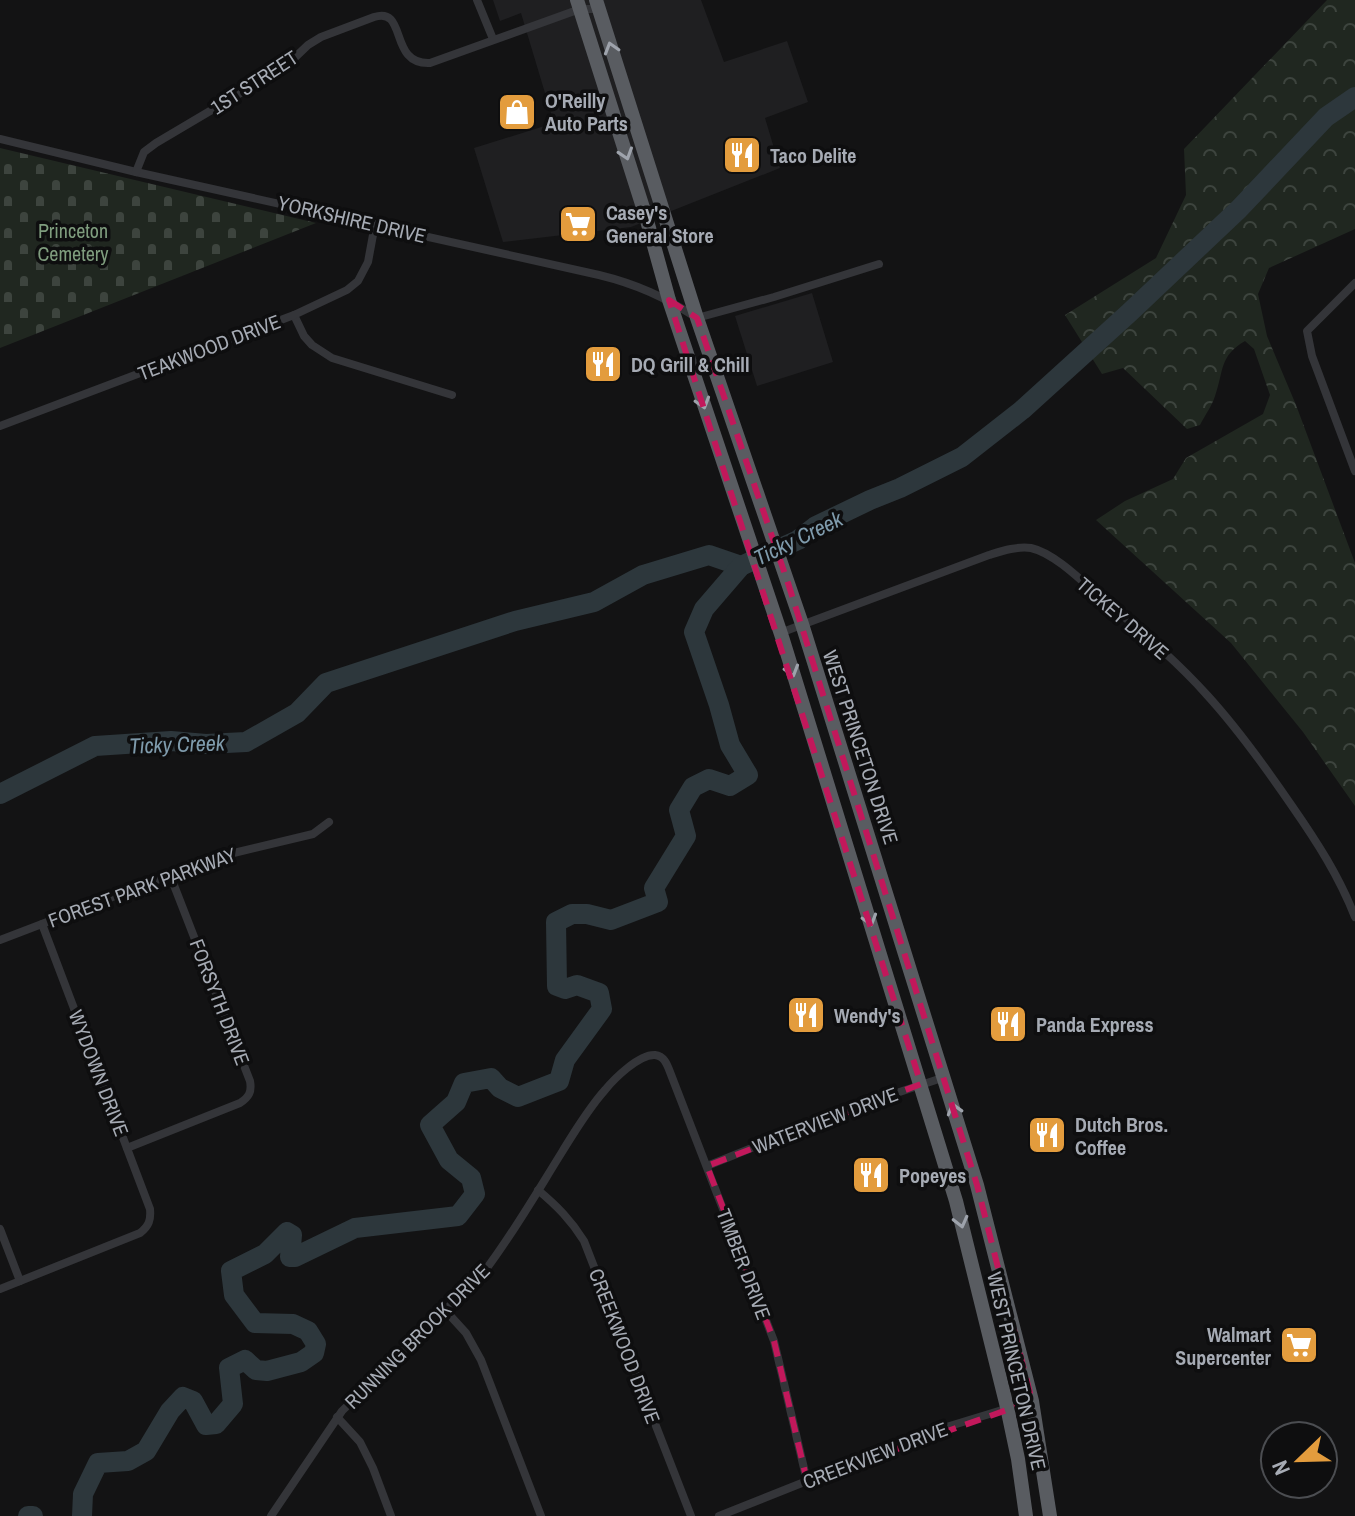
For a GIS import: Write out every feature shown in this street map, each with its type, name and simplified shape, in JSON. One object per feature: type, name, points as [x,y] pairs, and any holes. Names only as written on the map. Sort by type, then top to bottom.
[{"type":"highway","name":"WEST PRINCETON DRIVE","points":[[598,4],[697,318],[802,624],[945,1077],[990,1229],[1032,1401],[1050,1516]]},
{"type":"highway","name":"WEST PRINCETON DRIVE","points":[[578,5],[715,443],[748,531],[956,1201],[1007,1407],[1026,1516]]},
{"type":"street","points":[[477,0],[493,39],[578,5],[598,4]]},
{"type":"street","name":"1ST STREET","points":[[136,172],[144,152],[150,147],[286,66],[321,37],[374,17],[388,16],[408,57],[422,63],[430,63],[493,39]]},
{"type":"street","name":"YORKSHIRE DRIVE","points":[[0,139],[627,282],[669,300],[697,318]]},
{"type":"street","name":"TEAKWOOD DRIVE","points":[[0,426],[294,315],[347,290],[358,281],[368,262],[375,224]]},
{"type":"street","points":[[697,318],[879,264]]},
{"type":"street","points":[[1355,283],[1307,331],[1312,356],[1355,471]]},
{"type":"street","points":[[294,315],[304,336],[332,358],[452,395]]},
{"type":"street","name":"TICKEY DRIVE","points":[[780,633],[999,552],[1031,548],[1070,572],[1142,633],[1186,673],[1223,713],[1268,771],[1320,847],[1341,883],[1355,917]]},
{"type":"street","name":"FOREST PARK PARKWAY","points":[[0,940],[230,852],[313,834],[329,822]]},
{"type":"street","name":"FORSYTH DRIVE","points":[[127,1148],[240,1103],[249,1095],[251,1088],[170,875]]},
{"type":"street","name":"WYDOWN DRIVE","points":[[20,1281],[140,1233],[149,1224],[150,1209],[42,924]]},
{"type":"street","name":"RUNNING BROOK DRIVE","points":[[271,1516],[337,1417],[484,1272],[501,1251],[583,1118],[604,1090],[639,1061],[650,1055],[658,1055]]},
{"type":"street","name":"TIMBER DRIVE","points":[[658,1055],[670,1072],[774,1341],[807,1481]]},
{"type":"street","name":"WATERVIEW DRIVE","points":[[707,1166],[851,1108],[945,1077]]},
{"type":"street","name":"CREEKWOOD DRIVE","points":[[538,1190],[557,1205],[584,1241],[691,1516]]},
{"type":"street","points":[[0,1229],[20,1281],[0,1289]]},
{"type":"street","points":[[445,1310],[466,1333],[481,1360],[541,1516]]},
{"type":"street","name":"CREEKVIEW DRIVE","points":[[719,1516],[930,1432],[1032,1401]]},
{"type":"street","points":[[337,1417],[360,1442],[391,1516]]},
{"type":"highlighted area","points":[[669,300],[697,318],[788,583],[977,1185],[1032,1401],[807,1481],[774,1341],[707,1166],[921,1084]]},
{"type":"shaded area","points":[[493,0],[701,0],[724,62],[787,41],[808,102],[765,118],[780,168],[631,227],[503,242],[474,148],[554,123],[521,13],[500,21]]},
{"type":"shaded area","points":[[812,293],[833,362],[757,386],[735,316]]},
{"type":"green space","points":[[1327,0],[1355,0],[1355,229],[1269,268],[1258,294],[1267,336],[1355,563],[1355,806],[1303,732],[1231,643],[1096,520],[1125,501],[1173,479],[1186,458],[1263,414],[1270,395],[1254,349],[1245,341],[1231,352],[1226,358],[1214,400],[1200,425],[1187,429],[1123,368],[1102,374],[1065,315],[1156,258],[1186,195],[1184,149]]},
{"type":"green space","name":"Princeton Cemetery","points":[[0,148],[316,223],[0,348]]},
{"type":"waterway","points":[[82,1516],[83,1494],[98,1463],[128,1461],[146,1451],[170,1411],[183,1397],[193,1401],[206,1425],[216,1424],[233,1404],[229,1368],[245,1360],[256,1370],[267,1371],[301,1362],[314,1353],[316,1344],[308,1331],[293,1324],[255,1323],[234,1295],[231,1271],[265,1254],[287,1232],[292,1235],[290,1257],[295,1257],[355,1228],[458,1216],[475,1194],[471,1178],[449,1160],[430,1125],[456,1102],[464,1083],[491,1078],[500,1088],[518,1097],[559,1081],[565,1060],[602,1009],[599,993],[577,985],[565,989],[557,986],[556,922],[572,914],[611,920],[658,902],[654,888],[686,836],[679,810],[693,787],[709,779],[730,786],[748,775],[730,745],[694,632],[704,609],[741,566],[798,540],[816,526],[962,457],[1022,410],[1129,313],[1239,209],[1326,117],[1355,97]]},
{"type":"waterway","name":"Ticky Creek","points":[[0,794],[95,746],[171,741],[206,744],[246,742],[297,713],[326,683],[515,621],[594,602],[643,575],[709,555],[741,566]]},
{"type":"waterway","points":[[28,1516],[33,1516]]},
{"type":"place","name":"O'Reilly Auto Parts","points":[[517,112]]},
{"type":"place","name":"Taco Delite","points":[[742,155]]},
{"type":"place","name":"Casey's General Store","points":[[578,224]]},
{"type":"place","name":"DQ Grill & Chill","points":[[603,364]]},
{"type":"place","name":"Wendy's","points":[[806,1015]]},
{"type":"place","name":"Panda Express","points":[[1008,1024]]},
{"type":"place","name":"Dutch Bros. Coffee","points":[[1047,1135]]},
{"type":"place","name":"Popeyes","points":[[871,1175]]},
{"type":"place","name":"Walmart Supercenter","points":[[1299,1345]]}]
